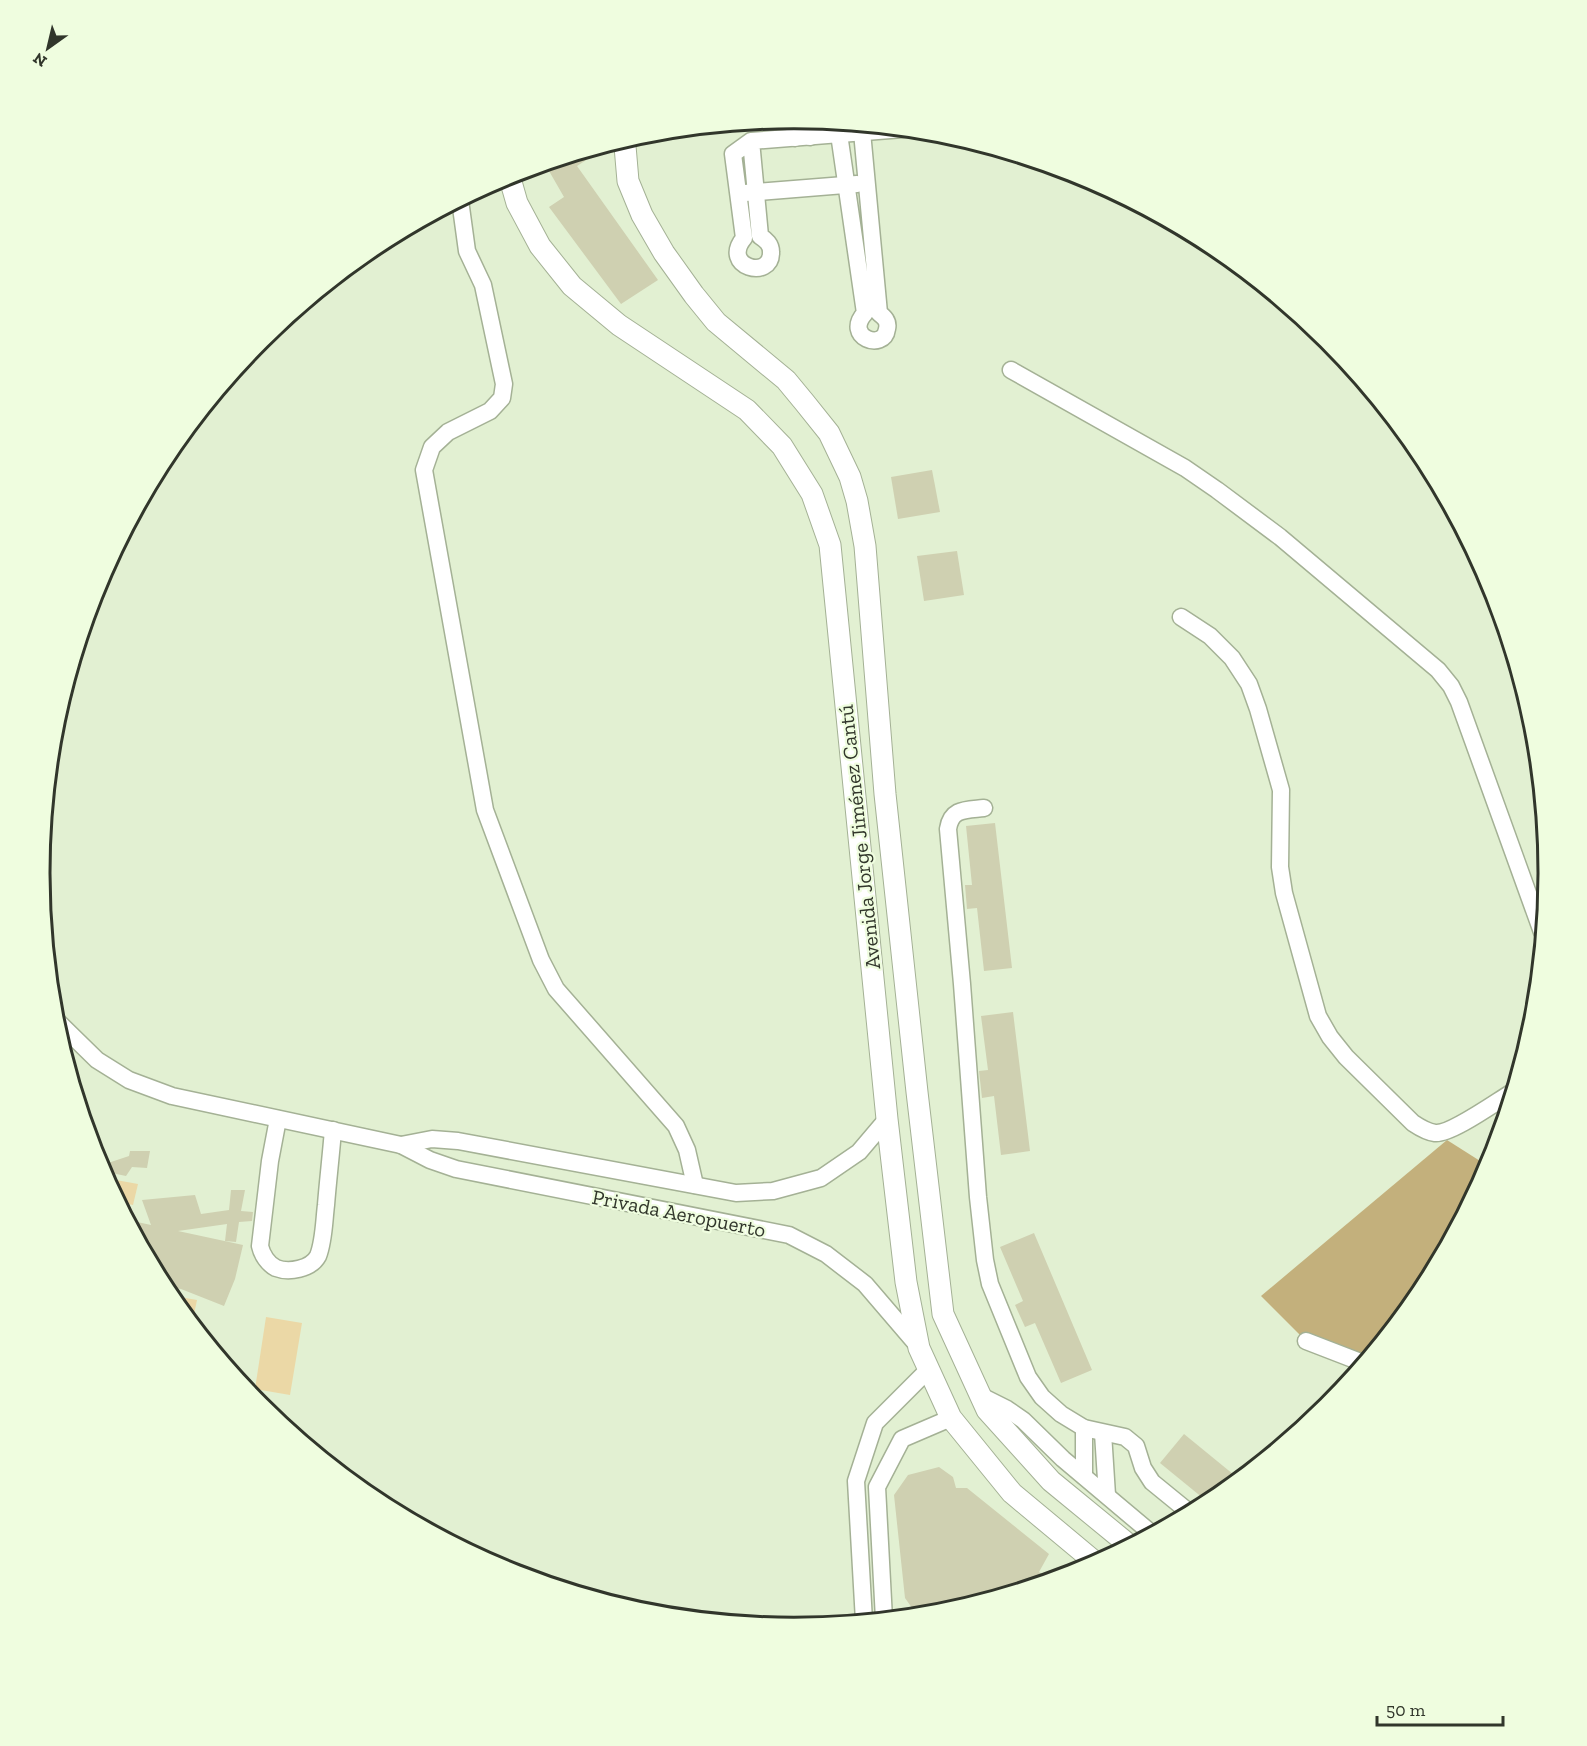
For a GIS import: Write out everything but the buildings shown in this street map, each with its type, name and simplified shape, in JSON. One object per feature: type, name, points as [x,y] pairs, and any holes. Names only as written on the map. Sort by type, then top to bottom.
[{"type":"main road","name":"Avenida Jorge Jiménez Cantú","points":[[625,148],[628,181],[642,215],[664,253],[716,322],[786,380],[829,433],[850,477],[865,546],[887,806],[943,1314],[987,1410],[1051,1481],[1123,1540]]},
{"type":"main road","name":"Avenida Jorge Jiménez Cantú","points":[[512,185],[517,203],[540,246],[572,286],[619,325],[747,410],[782,446],[812,494],[830,545],[887,1119],[906,1282],[919,1348],[951,1418],[1012,1493],[1087,1556]]},
{"type":"street","points":[[858,132],[804,132],[752,141],[733,154],[748,193],[867,183]]},
{"type":"street","points":[[839,134],[865,313],[858,326],[863,337],[875,341],[886,334],[888,328],[885,317],[879,312],[862,133]]},
{"type":"street","points":[[461,208],[467,251],[483,285],[504,384],[502,398],[490,411],[448,432],[432,447],[424,470],[484,810],[541,960],[556,989],[676,1126],[687,1150],[695,1185]]},
{"type":"street","points":[[855,245],[872,243]]},
{"type":"street","points":[[1011,370],[1185,468],[1217,490],[1280,537],[1438,670],[1452,686],[1459,702],[1536,916]]},
{"type":"street","points":[[1181,617],[1210,636],[1232,658],[1249,684],[1258,709],[1281,790],[1280,867],[1284,893],[1318,1016],[1330,1037],[1346,1057],[1413,1123],[1423,1129],[1436,1133],[1448,1131],[1502,1098]]},
{"type":"street","points":[[984,807],[955,813],[949,820],[948,829],[985,1260],[990,1284],[1028,1377],[1042,1397],[1060,1414],[1084,1428],[1125,1437],[1136,1446],[1143,1468],[1152,1482],[1182,1507]]},
{"type":"street","name":"Privada Aeropuerto","points":[[67,1031],[97,1060],[129,1080],[172,1096],[401,1145],[430,1160],[456,1169],[789,1234],[826,1254],[865,1284],[919,1348]]},
{"type":"street","points":[[278,1119],[270,1161],[260,1246],[268,1261],[275,1267],[284,1269],[294,1270],[306,1267],[317,1257],[324,1229],[333,1130]]},
{"type":"street","name":"Privada Aeropuerto","points":[[401,1145],[432,1139],[458,1141],[736,1193],[773,1191],[821,1178],[859,1152],[887,1119]]},
{"type":"street","points":[[1306,1341],[1356,1360]]},
{"type":"street","points":[[864,1613],[856,1480],[875,1423],[929,1368]]},
{"type":"street","points":[[981,1396],[1023,1420],[1063,1459],[1146,1528]]},
{"type":"street","points":[[885,1612],[877,1487],[902,1439],[951,1418]]},
{"type":"street","points":[[1084,1428],[1084,1476]]},
{"type":"street","points":[[1103,1433],[1107,1495]]},
{"type":"shaded area","points":[[1447,1140],[1480,1161],[1438,1245],[1384,1326],[1356,1360],[1306,1341],[1261,1296]]},
{"type":"shaded area","points":[[116,1180],[138,1184],[133,1205],[127,1204]]},
{"type":"shaded area","points":[[183,1298],[197,1300],[194,1313]]},
{"type":"shaded area","points":[[266,1317],[302,1323],[290,1395],[258,1390],[255,1387]]}]
